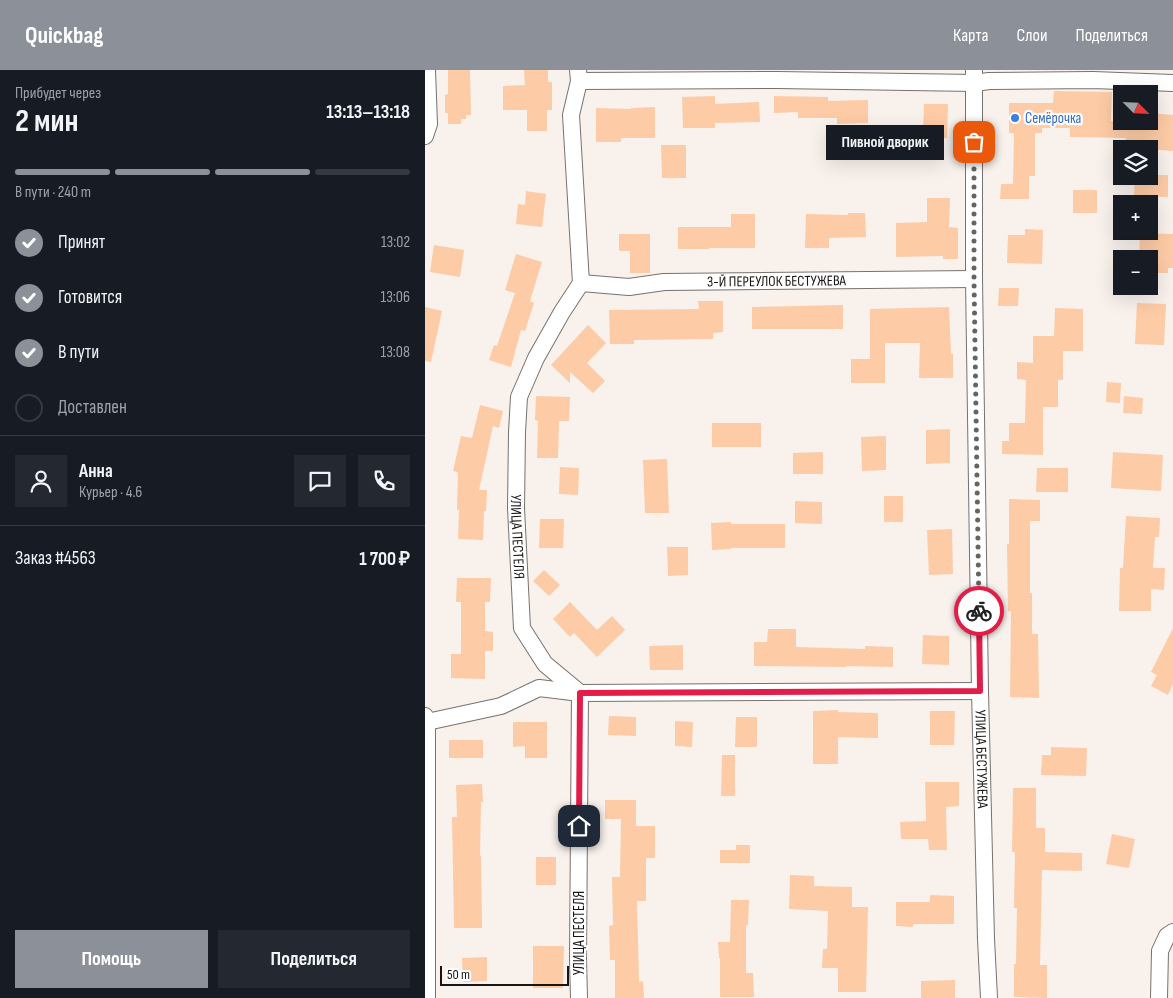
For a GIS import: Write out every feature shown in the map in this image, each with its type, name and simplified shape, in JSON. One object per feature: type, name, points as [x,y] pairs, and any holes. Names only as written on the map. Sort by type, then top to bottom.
[{"type":"street","points":[[425,136],[429,124],[427,70]]},
{"type":"street","points":[[581,283],[571,115],[579,76],[777,80],[974,77],[989,81],[1093,80],[1173,83]]},
{"type":"street","name":"УЛИЦА БЕСТУЖЕВА","points":[[974,77],[974,279],[980,691],[989,998]]},
{"type":"street","name":"3-Й ПЕРЕУЛОК БЕСТУЖЕВА","points":[[581,283],[629,287],[664,282],[974,279]]},
{"type":"street","name":"УЛИЦА ПЕСТЕЛЯ","points":[[579,998],[580,693],[545,664],[522,628],[516,508],[519,397],[536,358],[581,283]]},
{"type":"street","points":[[427,998],[426,719],[501,706],[539,688],[580,693],[980,691]]},
{"type":"street","points":[[1159,998],[1160,951],[1167,936],[1173,932]]},
{"type":"building","points":[[448,70],[470,70],[471,115],[466,115],[466,119],[461,119],[461,124],[448,124],[448,113],[445,113],[445,95],[448,94]]},
{"type":"building","points":[[524,70],[548,70],[548,82],[552,82],[552,110],[547,110],[547,131],[527,131],[527,110],[503,110],[503,86],[525,85]]},
{"type":"building","points":[[1054,91],[1112,92],[1111,121],[1113,121],[1113,130],[1158,130],[1158,114],[1173,115],[1173,151],[1158,150],[1158,140],[1070,137],[1070,128],[1042,128],[1042,133],[1035,133],[1035,176],[1029,176],[1029,199],[1000,199],[1001,184],[1013,184],[1014,133],[1009,133],[1009,103],[1053,103]]},
{"type":"building","points":[[715,96],[715,104],[759,102],[760,122],[715,123],[715,128],[683,128],[682,97]]},
{"type":"building","points":[[774,96],[828,97],[828,101],[868,100],[868,123],[837,124],[837,118],[798,118],[798,112],[774,113]]},
{"type":"building","points":[[924,104],[948,104],[947,138],[923,138]]},
{"type":"building","points":[[655,107],[655,138],[621,138],[621,142],[596,142],[596,108],[631,109]]},
{"type":"building","points":[[661,145],[686,145],[686,178],[662,178]]},
{"type":"building","points":[[1158,175],[1168,175],[1168,197],[1134,195],[1135,185],[1158,185]]},
{"type":"building","points":[[1073,190],[1097,190],[1097,213],[1073,213]]},
{"type":"building","points":[[526,191],[546,194],[542,227],[516,224],[518,204],[525,205]]},
{"type":"building","points":[[927,198],[950,198],[949,227],[958,228],[958,259],[943,259],[943,256],[896,257],[896,223],[927,222]]},
{"type":"building","points":[[848,213],[865,213],[866,237],[829,238],[829,248],[805,248],[806,214],[848,215]]},
{"type":"building","points":[[731,214],[755,214],[755,248],[678,249],[678,227],[731,227]]},
{"type":"building","points":[[1025,229],[1043,230],[1042,264],[1007,263],[1008,235],[1025,235]]},
{"type":"building","points":[[619,234],[650,234],[650,273],[630,273],[630,251],[619,251]]},
{"type":"building","points":[[1158,234],[1173,234],[1173,268],[1168,268],[1168,273],[1158,273],[1158,250],[1139,250],[1140,240],[1158,240]]},
{"type":"building","points":[[434,245],[464,250],[460,277],[430,272]]},
{"type":"building","points":[[516,254],[542,262],[530,301],[534,303],[525,331],[521,330],[511,367],[489,360],[494,345],[497,346],[515,293],[505,290]]},
{"type":"building","points":[[999,288],[1019,288],[1018,306],[998,306]]},
{"type":"building","points":[[698,301],[723,301],[723,332],[713,333],[713,339],[634,340],[634,344],[610,344],[609,310],[699,309]]},
{"type":"building","points":[[1137,303],[1166,304],[1164,345],[1135,344]]},
{"type":"building","points":[[843,305],[843,329],[752,329],[752,307]]},
{"type":"building","points":[[425,307],[442,311],[431,362],[425,361]]},
{"type":"building","points":[[949,307],[953,378],[919,378],[920,343],[885,343],[885,383],[851,383],[851,359],[870,359],[870,309]]},
{"type":"building","points":[[1055,308],[1083,309],[1083,351],[1063,351],[1063,380],[1058,380],[1058,407],[1043,407],[1043,455],[1002,454],[1002,441],[1009,441],[1009,423],[1025,423],[1026,380],[1017,379],[1017,362],[1033,363],[1033,336],[1054,336]]},
{"type":"building","points":[[588,325],[606,343],[587,363],[605,381],[593,393],[570,372],[570,383],[551,365]]},
{"type":"building","points":[[1107,382],[1121,383],[1120,403],[1106,402]]},
{"type":"building","points":[[536,396],[570,397],[569,421],[559,421],[558,458],[537,458],[538,421],[535,420]]},
{"type":"building","points":[[1124,396],[1143,398],[1142,414],[1123,413]]},
{"type":"building","points":[[480,405],[503,411],[499,428],[493,426],[479,490],[487,490],[483,540],[458,539],[458,472],[453,471],[461,436],[472,438]]},
{"type":"building","points":[[712,423],[761,423],[761,447],[712,447]]},
{"type":"building","points":[[950,429],[950,463],[926,464],[926,430]]},
{"type":"building","points":[[886,436],[886,470],[862,471],[861,437]]},
{"type":"building","points":[[823,452],[823,474],[793,474],[793,453]]},
{"type":"building","points":[[1113,452],[1163,455],[1161,491],[1111,488]]},
{"type":"building","points":[[667,459],[669,513],[645,513],[643,460]]},
{"type":"building","points":[[560,467],[579,468],[578,495],[559,494]]},
{"type":"building","points":[[1037,468],[1068,468],[1068,492],[1036,492]]},
{"type":"building","points":[[884,496],[903,496],[903,522],[884,522]]},
{"type":"building","points":[[1009,499],[1040,500],[1040,521],[1030,521],[1032,634],[1038,634],[1039,698],[1010,697],[1011,611],[1008,611],[1007,544],[1009,544]]},
{"type":"building","points":[[795,501],[822,502],[822,524],[795,523]]},
{"type":"building","points":[[1126,516],[1160,518],[1159,537],[1155,537],[1153,568],[1165,568],[1164,590],[1151,589],[1151,611],[1119,611],[1120,568],[1123,568]]},
{"type":"building","points":[[540,519],[564,519],[563,548],[539,548]]},
{"type":"building","points":[[731,522],[731,524],[785,524],[785,548],[712,550],[711,523]]},
{"type":"building","points":[[952,529],[953,574],[929,575],[927,530]]},
{"type":"building","points":[[667,547],[688,547],[688,575],[668,576]]},
{"type":"building","points":[[544,570],[560,585],[549,596],[533,581]]},
{"type":"building","points":[[457,578],[491,578],[490,602],[485,602],[485,631],[493,632],[493,651],[485,651],[485,679],[451,678],[451,654],[461,654],[461,602],[456,602]]},
{"type":"building","points":[[570,602],[597,630],[612,616],[625,630],[597,657],[574,633],[570,637],[553,619]]},
{"type":"building","points":[[1173,628],[1173,684],[1168,695],[1151,686],[1157,675],[1151,672]]},
{"type":"building","points":[[768,629],[796,629],[796,647],[865,649],[865,646],[893,647],[893,667],[754,666],[754,642],[767,642]]},
{"type":"building","points":[[923,635],[949,636],[949,665],[922,664]]},
{"type":"building","points":[[683,645],[683,670],[650,670],[649,646]]},
{"type":"building","points":[[838,710],[838,712],[878,713],[878,738],[838,737],[838,764],[813,764],[813,711]]},
{"type":"building","points":[[930,711],[955,711],[954,745],[930,745]]},
{"type":"building","points":[[609,716],[636,717],[636,736],[608,735]]},
{"type":"building","points":[[736,717],[757,717],[757,747],[735,747]]},
{"type":"building","points":[[675,721],[693,722],[692,747],[675,746]]},
{"type":"building","points":[[513,722],[547,722],[547,758],[525,758],[525,746],[513,747]]},
{"type":"building","points":[[449,740],[483,740],[483,758],[449,758]]},
{"type":"building","points":[[1051,747],[1087,748],[1086,776],[1041,775],[1042,755],[1051,755]]},
{"type":"building","points":[[722,755],[735,755],[735,796],[721,796]]},
{"type":"building","points":[[925,782],[959,782],[959,806],[946,807],[947,850],[929,850],[928,839],[901,839],[900,822],[926,821]]},
{"type":"building","points":[[482,784],[480,856],[482,928],[454,928],[452,817],[457,817],[456,785]]},
{"type":"building","points":[[1013,788],[1036,788],[1036,828],[1045,828],[1045,852],[1082,853],[1082,871],[1042,870],[1040,965],[1047,965],[1047,998],[1014,997],[1017,908],[1014,908],[1015,852],[1012,852]]},
{"type":"building","points":[[605,800],[636,800],[636,826],[655,826],[655,858],[646,858],[646,901],[637,901],[639,982],[643,981],[644,998],[615,998],[615,960],[610,960],[609,926],[613,925],[612,877],[620,877],[621,819],[605,819]]},
{"type":"building","points":[[1112,834],[1135,839],[1129,868],[1106,864]]},
{"type":"building","points":[[736,845],[750,845],[750,863],[720,863],[720,850],[736,850]]},
{"type":"building","points":[[536,857],[556,857],[556,885],[536,885]]},
{"type":"building","points":[[790,875],[814,876],[814,886],[852,887],[852,907],[868,907],[866,992],[838,992],[838,968],[822,968],[823,949],[827,949],[828,911],[789,909]]},
{"type":"building","points":[[930,895],[954,896],[954,924],[913,924],[913,927],[896,926],[896,902],[930,902]]},
{"type":"building","points":[[731,900],[749,900],[748,925],[746,925],[746,973],[753,973],[754,997],[720,997],[718,942],[730,942]]},
{"type":"building","points":[[533,946],[564,946],[563,988],[533,988]]},
{"type":"building","points":[[487,957],[487,981],[463,982],[462,958]]},
{"type":"building","points":[[955,980],[955,998],[921,998],[921,981]]},
{"type":"way so far","points":[[974,142],[979,611]]},
{"type":"place","name":"Семёрочка","points":[[1015,118]]},
{"type":"place","name":"Пивной дворик","points":[[974,142]]},
{"type":"route","points":[[579,826],[580,693],[980,691],[979,611]]}]
